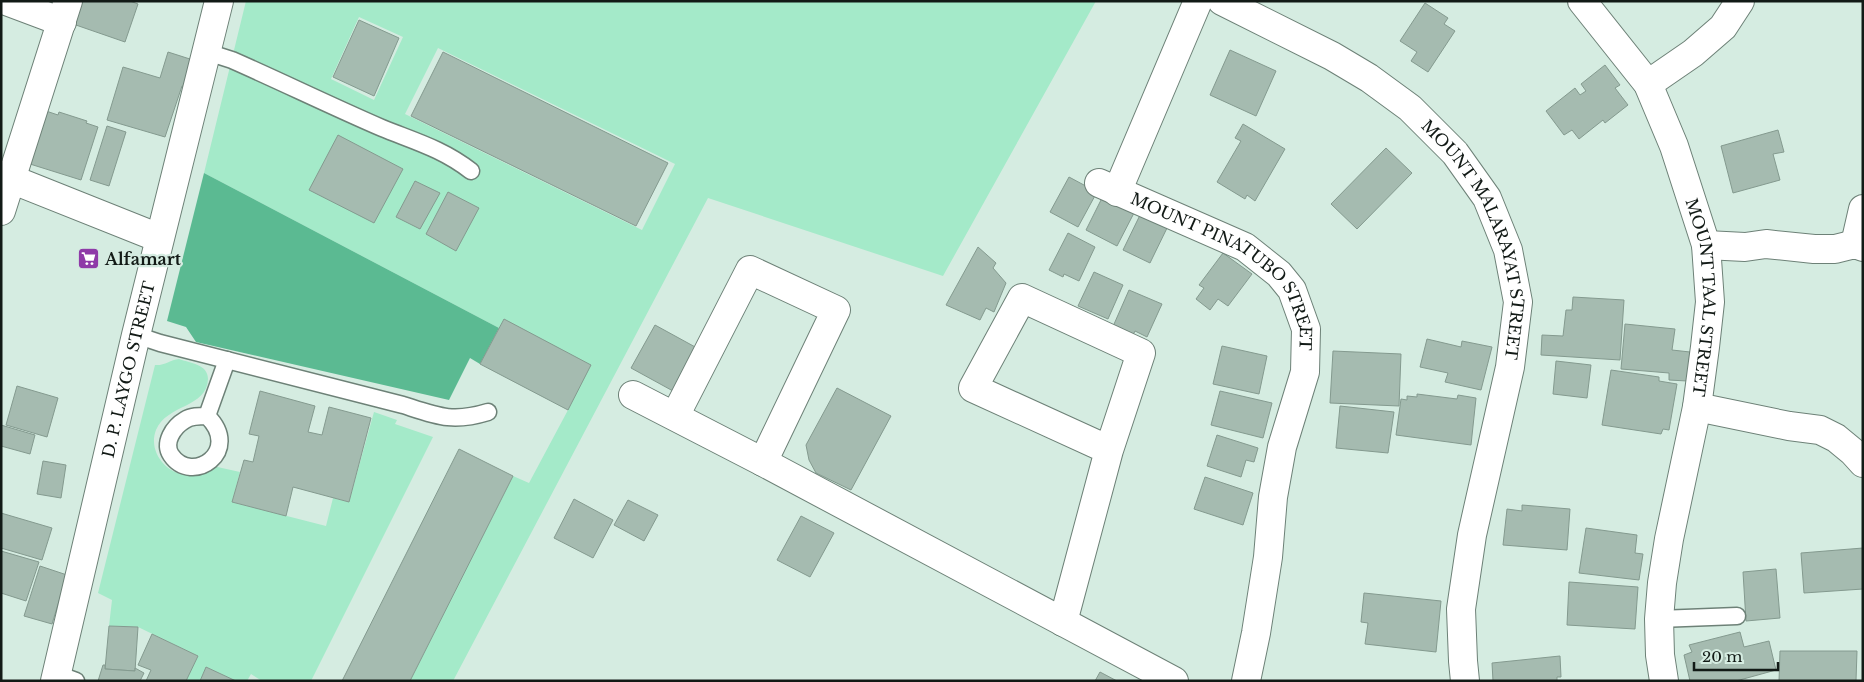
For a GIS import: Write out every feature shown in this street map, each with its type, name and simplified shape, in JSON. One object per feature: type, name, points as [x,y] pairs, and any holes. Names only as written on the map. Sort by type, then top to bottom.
[{"type":"street","points":[[1,211],[6,177],[65,12],[6,1]]},
{"type":"street","name":"D. P. LAYGO STREET","points":[[63,679],[136,335],[219,1]]},
{"type":"street","name":"MOUNT PINATUBO STREET","points":[[1198,1],[1108,187],[1245,247],[1279,274],[1292,290],[1306,329],[1305,372],[1282,446],[1274,497],[1268,557],[1246,681]]},
{"type":"street","name":"MOUNT MALARAYAT STREET","points":[[1222,1],[1332,56],[1370,78],[1410,108],[1455,153],[1487,198],[1508,250],[1518,302],[1510,367],[1472,535],[1461,609],[1465,681]]},
{"type":"street","name":"MOUNT TAAL STREET","points":[[1582,1],[1648,84],[1674,146],[1706,245],[1710,302],[1697,407],[1669,539],[1662,583],[1659,619],[1660,656],[1664,681]]},
{"type":"street","points":[[1648,84],[1693,53],[1723,27],[1740,1]]},
{"type":"street","points":[[6,177],[159,238]]},
{"type":"street","points":[[1706,245],[1745,247],[1766,244],[1814,250],[1859,245],[1863,209]]},
{"type":"street","points":[[675,416],[750,270],[836,310],[764,462]]},
{"type":"street","points":[[1063,622],[1109,450],[1141,353],[1022,298],[973,388],[1109,450]]},
{"type":"street","points":[[633,395],[764,462],[1174,681]]},
{"type":"street","points":[[1697,407],[1789,426],[1820,430],[1836,438],[1853,452],[1863,464]]},
{"type":"lane","points":[[207,52],[232,60],[383,128],[424,144],[459,162],[471,171]]},
{"type":"lane","points":[[136,335],[160,343],[403,406],[441,418],[471,417],[488,412]]},
{"type":"lane","points":[[207,416],[227,360]]},
{"type":"lane","points":[[1659,619],[1737,616]]},
{"type":"green space","points":[[246,1],[1096,1],[943,276],[708,198],[453,681],[410,681],[513,476],[529,483],[568,410],[504,319],[499,328],[204,173]],"holes":[[[359,17],[403,37],[374,100],[331,79]],[[438,48],[675,164],[642,230],[405,114]]]},
{"type":"green space","points":[[204,173],[499,328],[480,364],[470,358],[449,400],[196,342],[186,327],[167,321]]},
{"type":"green space","points":[[179,359],[198,365],[205,370],[208,379],[206,388],[201,396],[169,415],[161,422],[156,430],[154,439],[157,455],[168,468],[184,475],[198,474],[213,466],[240,472],[232,502],[326,526],[333,498],[349,502],[374,412],[397,420],[395,424],[433,437],[311,681],[262,681],[251,674],[247,681],[236,681],[206,667],[200,681],[186,681],[198,656],[138,627],[109,626],[112,600],[98,593],[155,365]]},
{"type":"building","points":[[81,1],[130,1],[138,4],[125,42],[73,24]]},
{"type":"building","points":[[1425,3],[1448,18],[1444,24],[1455,31],[1428,72],[1411,61],[1417,52],[1400,41]]},
{"type":"building","points":[[359,20],[399,38],[374,96],[333,77]]},
{"type":"building","points":[[1230,50],[1276,71],[1256,116],[1210,95]]},
{"type":"building","points":[[168,52],[193,60],[185,87],[182,86],[165,137],[107,120],[123,67],[160,78]]},
{"type":"building","points":[[443,52],[668,163],[636,226],[411,116]]},
{"type":"building","points":[[1605,65],[1620,85],[1615,88],[1628,105],[1605,123],[1603,120],[1579,139],[1572,130],[1564,135],[1546,111],[1575,88],[1580,95],[1586,91],[1581,84]]},
{"type":"building","points":[[46,111],[58,115],[59,112],[87,121],[86,123],[98,127],[81,180],[30,164]]},
{"type":"building","points":[[1243,124],[1285,149],[1255,201],[1247,195],[1245,199],[1217,182],[1241,141],[1235,138]]},
{"type":"building","points":[[107,126],[126,132],[109,186],[90,180]]},
{"type":"building","points":[[1778,130],[1784,152],[1773,154],[1780,180],[1733,193],[1721,146]]},
{"type":"building","points":[[338,135],[403,169],[374,223],[309,190]]},
{"type":"building","points":[[1386,148],[1412,173],[1357,229],[1331,204]]},
{"type":"building","points":[[1069,177],[1097,192],[1078,227],[1050,212]]},
{"type":"building","points":[[415,181],[440,193],[420,229],[396,217]]},
{"type":"building","points":[[448,192],[479,208],[456,251],[426,234]]},
{"type":"building","points":[[1104,194],[1135,211],[1117,246],[1086,230]]},
{"type":"building","points":[[1141,213],[1168,226],[1150,263],[1123,250]]},
{"type":"building","points":[[1068,233],[1095,247],[1079,281],[1064,274],[1063,277],[1049,270]]},
{"type":"building","points":[[978,247],[996,263],[993,268],[1006,283],[994,312],[986,308],[980,320],[946,305]]},
{"type":"building","points":[[1223,253],[1252,274],[1228,306],[1218,299],[1210,310],[1196,299],[1204,288],[1199,285]]},
{"type":"building","points":[[1094,272],[1123,285],[1108,319],[1078,306]]},
{"type":"building","points":[[1129,290],[1162,304],[1147,337],[1135,331],[1131,339],[1111,331]]},
{"type":"building","points":[[1573,297],[1624,300],[1620,360],[1541,355],[1542,335],[1563,336],[1566,310],[1572,310]]},
{"type":"building","points":[[504,319],[591,365],[568,410],[480,364]]},
{"type":"building","points":[[1625,324],[1675,329],[1672,350],[1690,352],[1687,381],[1669,380],[1669,373],[1621,369]]},
{"type":"building","points":[[655,325],[697,348],[673,391],[631,368]]},
{"type":"building","points":[[1427,339],[1461,347],[1462,341],[1492,347],[1481,390],[1445,382],[1448,373],[1420,367]]},
{"type":"building","points":[[1222,346],[1267,356],[1259,394],[1213,384]]},
{"type":"building","points":[[1333,351],[1401,354],[1399,406],[1330,403]]},
{"type":"building","points":[[1556,361],[1591,365],[1587,398],[1553,394]]},
{"type":"building","points":[[1611,370],[1659,377],[1659,381],[1677,384],[1669,430],[1663,429],[1661,434],[1602,425]]},
{"type":"building","points":[[17,386],[58,398],[47,437],[6,425]]},
{"type":"building","points":[[837,388],[891,416],[851,490],[816,473],[809,460],[806,445]]},
{"type":"building","points":[[260,391],[315,406],[308,432],[322,435],[329,407],[371,418],[349,502],[293,487],[286,516],[232,502],[244,460],[253,462],[259,436],[249,434]]},
{"type":"building","points":[[1220,391],[1272,403],[1263,438],[1211,425]]},
{"type":"building","points":[[1417,394],[1457,399],[1458,395],[1476,398],[1471,445],[1396,435],[1401,399],[1407,400],[1407,396],[1417,397]]},
{"type":"building","points":[[1340,406],[1394,412],[1388,453],[1336,448]]},
{"type":"building","points":[[1,425],[35,435],[30,454],[1,446]]},
{"type":"building","points":[[1217,435],[1258,448],[1254,462],[1246,460],[1241,477],[1207,466]]},
{"type":"building","points":[[459,449],[513,476],[410,681],[342,681]]},
{"type":"building","points":[[43,461],[66,465],[61,498],[37,494]]},
{"type":"building","points":[[1205,477],[1253,493],[1243,525],[1194,509]]},
{"type":"building","points":[[574,499],[613,520],[593,558],[554,538]]},
{"type":"building","points":[[628,500],[658,515],[644,541],[614,525]]},
{"type":"building","points":[[1522,505],[1570,509],[1567,550],[1503,545],[1507,509],[1522,511]]},
{"type":"building","points":[[1,513],[52,528],[42,560],[1,548]]},
{"type":"building","points":[[801,516],[834,533],[810,577],[777,560]]},
{"type":"building","points":[[1586,528],[1637,535],[1635,553],[1643,554],[1639,580],[1579,573]]},
{"type":"building","points":[[1863,548],[1863,589],[1804,593],[1801,553]]},
{"type":"building","points":[[1,551],[39,562],[26,601],[1,593]]},
{"type":"building","points":[[40,566],[67,575],[52,624],[24,616]]},
{"type":"building","points":[[1776,569],[1780,618],[1746,621],[1743,572]]},
{"type":"building","points":[[1569,582],[1638,587],[1635,629],[1567,625]]},
{"type":"building","points":[[1364,593],[1441,601],[1436,652],[1365,644],[1368,623],[1361,622]]},
{"type":"building","points":[[109,626],[138,627],[135,671],[105,669]]},
{"type":"building","points":[[1740,632],[1744,647],[1769,641],[1776,670],[1736,681],[1690,681],[1684,655],[1692,652],[1689,645]]},
{"type":"building","points":[[152,634],[198,656],[186,681],[146,681],[151,670],[138,665]]},
{"type":"building","points":[[1780,651],[1857,651],[1856,681],[1779,681]]},
{"type":"building","points":[[1560,656],[1561,677],[1557,677],[1557,681],[1493,681],[1492,663]]},
{"type":"building","points":[[103,665],[105,665],[105,669],[135,671],[135,668],[144,673],[140,681],[98,681]]},
{"type":"building","points":[[206,667],[236,681],[200,681]]},
{"type":"building","points":[[1100,672],[1117,681],[1095,681]]},
{"type":"place","name":"Alfamart","points":[[89,259]]}]
